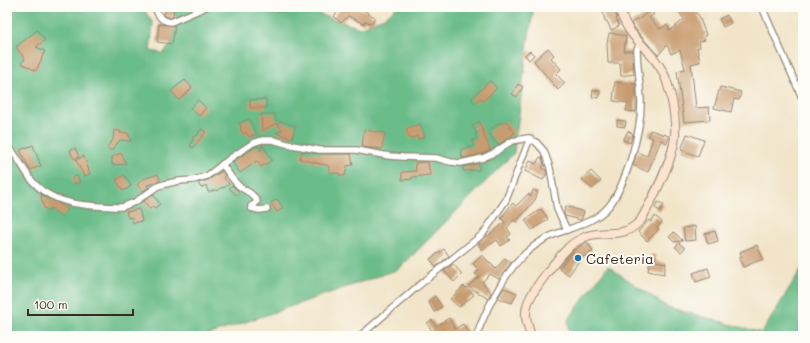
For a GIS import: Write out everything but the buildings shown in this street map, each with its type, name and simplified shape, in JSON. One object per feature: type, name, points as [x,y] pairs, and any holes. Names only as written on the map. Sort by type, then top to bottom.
[{"type":"main road","points":[[531,336],[526,315],[529,300],[534,291],[566,249],[574,243],[594,235],[625,232],[641,220],[649,205],[674,145],[675,134],[671,97],[664,74],[624,23],[619,7]]},
{"type":"street","points":[[155,7],[157,14],[161,19],[172,22],[206,7]]},
{"type":"street","points":[[266,7],[331,7]]},
{"type":"street","points":[[762,7],[803,100]]},
{"type":"street","points":[[477,336],[482,320],[497,291],[516,262],[544,240],[593,219],[604,211],[613,200],[623,182],[636,141],[641,103],[637,49],[640,44]]},
{"type":"street","points":[[7,145],[30,178],[45,192],[58,199],[71,203],[116,207],[129,205],[141,199],[158,186],[172,182],[203,178],[211,174],[222,164],[253,143],[266,140],[273,140],[319,150],[356,150],[389,156],[436,158],[461,163],[483,158],[496,152],[512,141],[530,138],[544,151],[550,168],[557,209],[567,230]]},
{"type":"street","points":[[360,336],[417,287],[483,234],[506,200],[530,138]]},
{"type":"street","points":[[222,164],[238,186],[243,190],[250,192],[254,196],[256,201],[251,208],[267,210]]},
{"type":"green space","points":[[7,7],[142,7],[153,23],[150,51],[163,53],[172,44],[172,27],[176,16],[169,7],[298,7],[360,28],[388,15],[396,7],[534,7],[528,41],[514,153],[399,269],[205,336],[7,336]]},
{"type":"green space","points":[[608,266],[667,307],[762,333],[803,266],[803,336],[569,336],[568,320]]},
{"type":"place","name":"Cafeteria","points":[[578,258]]}]
